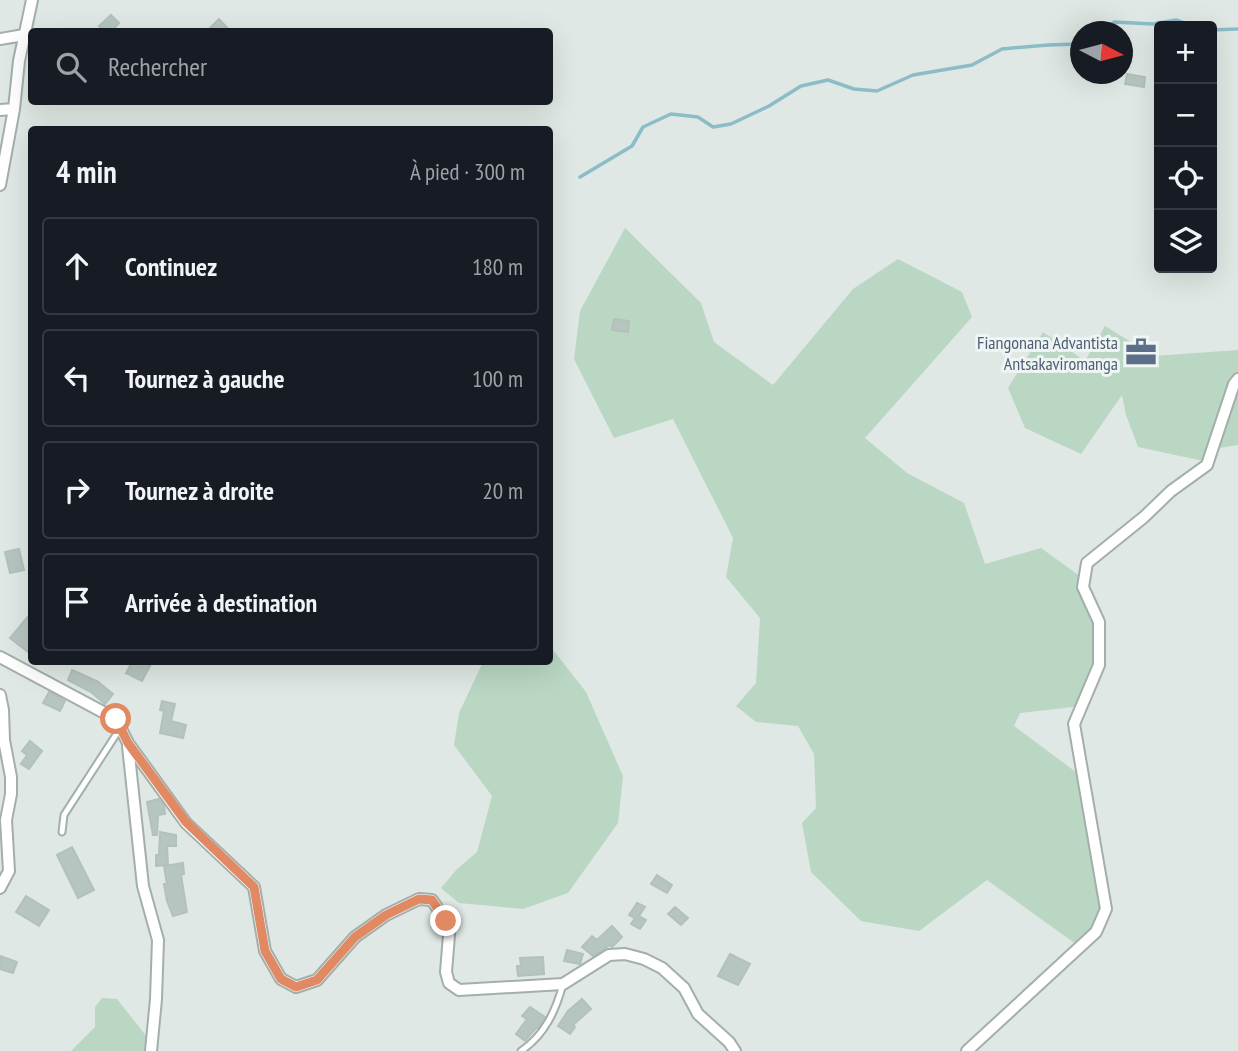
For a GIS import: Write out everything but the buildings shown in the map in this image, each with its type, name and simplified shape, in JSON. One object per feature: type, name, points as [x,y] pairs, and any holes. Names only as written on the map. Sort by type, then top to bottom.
[{"type":"street","points":[[0,185],[14,109],[19,61],[32,0]]},
{"type":"street","points":[[0,38],[24,35]]},
{"type":"street","points":[[0,110],[14,109]]},
{"type":"street","points":[[967,1051],[1097,932],[1106,909],[1074,724],[1099,665],[1099,622],[1083,587],[1087,563],[1144,517],[1171,491],[1207,465],[1238,379]]},
{"type":"street","points":[[0,657],[116,719],[128,743],[186,822],[254,887],[265,951],[281,979],[296,987],[317,980],[355,937],[386,915],[419,899],[432,900],[446,921],[449,935],[446,972],[449,983],[459,990],[564,984],[609,955],[625,954],[662,968],[684,988],[698,1014],[729,1042],[735,1051]]},
{"type":"street","points":[[0,695],[4,740],[12,778],[5,820],[9,871],[0,888]]},
{"type":"street","points":[[128,743],[143,886],[158,940],[156,999],[150,1051]]},
{"type":"lane","points":[[62,832],[64,815],[121,727]]},
{"type":"lane","points":[[521,1051],[544,1029],[558,1003],[564,984]]},
{"type":"green space","points":[[625,228],[701,303],[714,342],[773,385],[853,289],[898,259],[962,292],[972,317],[865,438],[907,473],[964,503],[985,564],[1041,548],[1084,579],[1099,622],[1099,665],[1082,706],[1020,713],[1014,726],[1084,778],[1106,909],[1080,947],[987,880],[919,931],[861,921],[811,872],[802,823],[816,808],[814,754],[798,726],[756,722],[736,706],[756,683],[760,618],[726,577],[733,538],[673,419],[614,438],[574,359],[580,311]]},
{"type":"green space","points":[[1105,326],[1154,356],[1238,350],[1238,445],[1213,449],[1208,462],[1138,447],[1122,395],[1081,454],[1025,428],[1008,388],[1043,332],[1085,361]]},
{"type":"green space","points":[[553,650],[586,692],[623,776],[618,823],[568,893],[523,909],[459,903],[441,888],[457,869],[477,852],[492,796],[454,745],[459,713],[482,665],[553,665]]},
{"type":"green space","points":[[102,998],[117,999],[158,1051],[71,1051],[95,1027],[95,1007]]},
{"type":"waterway","points":[[1170,21],[1179,21]]},
{"type":"waterway","points":[[1133,23],[1154,24]]},
{"type":"waterway","points":[[1217,30],[1238,29]]},
{"type":"waterway","points":[[580,177],[632,146],[643,127],[671,114],[698,117],[713,127],[731,124],[769,106],[801,86],[828,80],[854,89],[877,91],[913,75],[972,65],[1002,49],[1070,44]]},
{"type":"place","name":"Fiangonana Advantista Antsakaviromanga","points":[[1141,352]]},
{"type":"route","points":[[116,719],[128,743],[186,822],[254,887],[265,951],[281,979],[296,987],[317,980],[355,937],[386,915],[419,899],[432,900],[446,921]]}]
